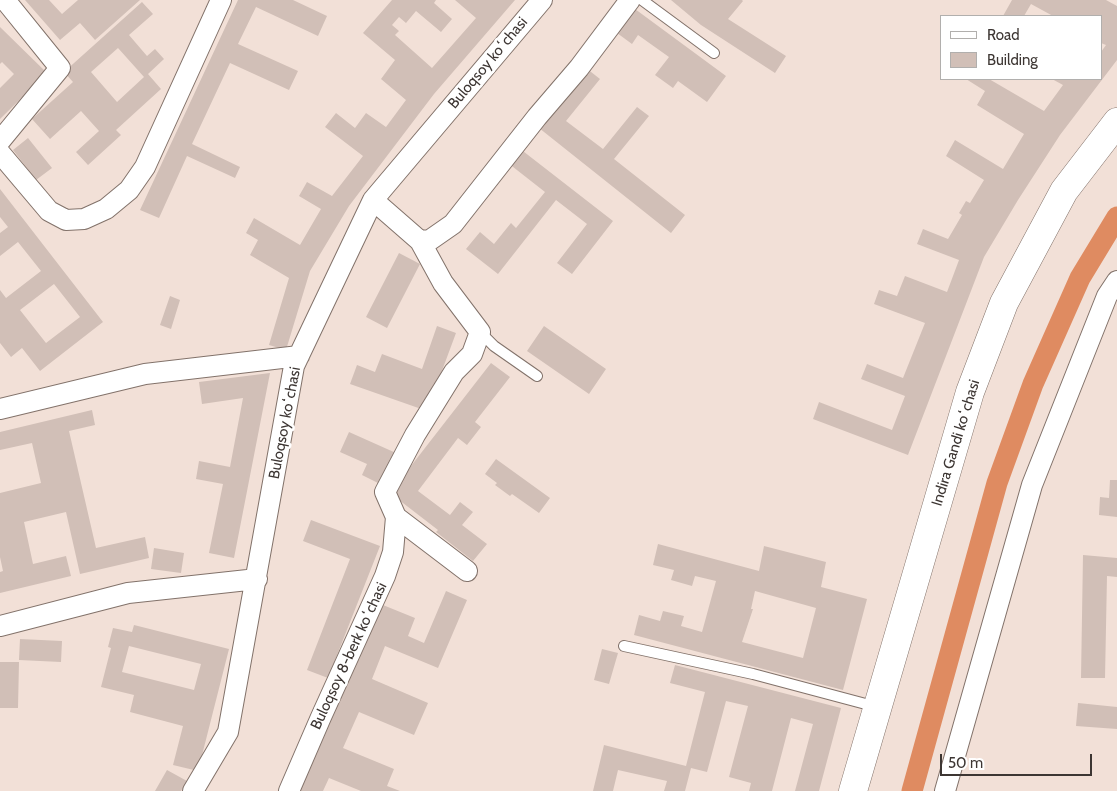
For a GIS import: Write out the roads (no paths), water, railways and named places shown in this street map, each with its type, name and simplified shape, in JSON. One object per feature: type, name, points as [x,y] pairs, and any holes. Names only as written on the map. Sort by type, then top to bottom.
[{"type":"street","points":[[0,141],[60,68],[5,0]]},
{"type":"street","points":[[0,154],[49,211],[66,220],[84,219],[106,209],[129,190],[146,166],[221,0]]},
{"type":"street","name":"Buloqsoy koʻchasi","points":[[193,791],[228,732],[294,366],[373,200],[542,0]]},
{"type":"street","points":[[420,241],[430,240],[453,224],[537,117],[579,68],[630,0]]},
{"type":"street","name":"Indira Gandi koʻchasi","points":[[853,791],[970,392],[1004,303],[1064,191],[1117,122]]},
{"type":"street","points":[[373,200],[420,241],[443,283],[480,332]]},
{"type":"street","points":[[946,791],[1032,485],[1107,296],[1117,281]]},
{"type":"street","name":"Buloqsoy 8-berk koʻchasi","points":[[289,791],[394,552],[396,517],[385,492],[415,435],[454,372],[472,354],[480,332]]},
{"type":"street","points":[[0,409],[145,374],[299,356]]},
{"type":"street","name":"Buloqsoy 8-berk koʻchasi","points":[[396,517],[467,571]]},
{"type":"street","points":[[0,626],[128,593],[257,578]]},
{"type":"lane","points":[[642,0],[714,54]]},
{"type":"lane","points":[[480,332],[494,346],[537,376]]},
{"type":"lane","points":[[624,646],[753,674],[878,707]]},
{"type":"waterway","points":[[912,791],[997,483],[1033,384],[1080,278],[1117,217]]}]
